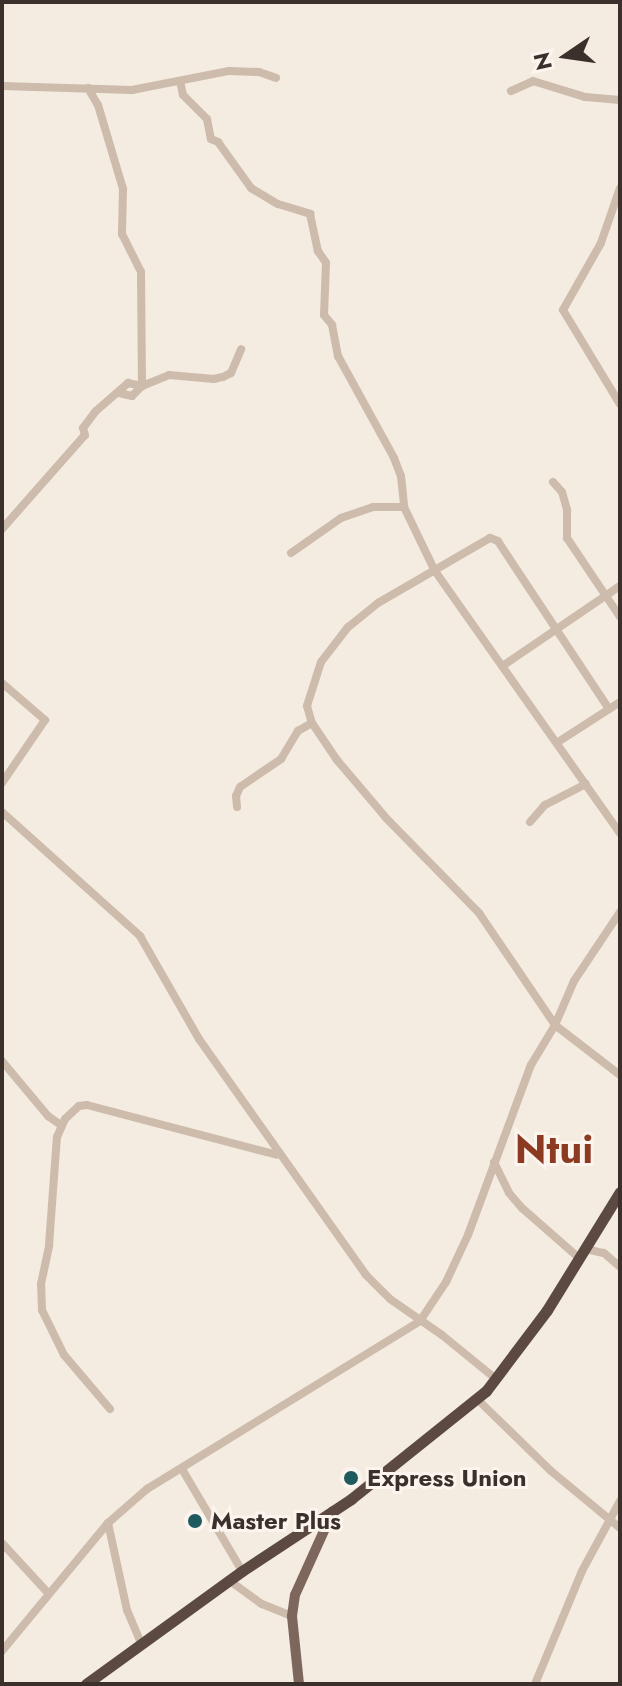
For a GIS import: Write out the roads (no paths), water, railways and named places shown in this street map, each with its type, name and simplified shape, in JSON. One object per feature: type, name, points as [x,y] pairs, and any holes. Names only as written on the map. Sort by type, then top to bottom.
[{"type":"highway","points":[[86,1684],[242,1571],[333,1511],[477,1399],[516,1355],[620,1192]]},
{"type":"main road","points":[[299,1684],[292,1616],[304,1570],[333,1511]]},
{"type":"street","points":[[2,86],[132,90],[229,71],[259,72],[276,78]]},
{"type":"street","points":[[180,81],[183,95],[207,119],[211,139],[218,142],[251,188],[278,204],[310,214],[318,251],[326,263],[324,315],[332,325],[338,356],[394,458],[401,476],[404,507],[435,571],[620,833]]},
{"type":"street","points":[[511,91],[533,81],[585,97],[620,100]]},
{"type":"street","points":[[88,88],[98,105],[123,189],[122,234],[141,272],[142,386]]},
{"type":"street","points":[[620,188],[601,243],[563,310],[620,404]]},
{"type":"street","points":[[2,529],[85,435],[83,428],[96,411],[119,393],[132,396],[142,386],[169,375],[223,377],[231,373],[241,349]]},
{"type":"street","points":[[553,482],[562,492],[567,510],[567,538],[620,617]]},
{"type":"street","points":[[291,553],[341,518],[373,507],[404,507]]},
{"type":"street","points":[[609,709],[494,538],[485,539],[378,603],[333,644],[321,662],[307,706],[312,723],[363,791],[479,913],[555,1025],[620,1075]]},
{"type":"street","points":[[504,665],[620,586]]},
{"type":"street","points":[[2,683],[45,720],[31,746],[2,783]]},
{"type":"street","points":[[558,742],[620,702]]},
{"type":"street","points":[[237,807],[236,796],[240,787],[281,759],[298,731],[312,723]]},
{"type":"street","points":[[530,822],[545,805],[586,784]]},
{"type":"street","points":[[2,812],[140,936],[199,1039],[278,1155],[366,1275],[496,1379]]},
{"type":"street","points":[[2,1651],[108,1523],[147,1489],[420,1321],[435,1302],[459,1256],[531,1065],[555,1025],[574,981],[620,912]]},
{"type":"street","points":[[2,1061],[48,1116],[61,1125]]},
{"type":"street","points":[[110,1409],[64,1355],[42,1310],[41,1284],[49,1245],[49,1208],[61,1125],[75,1109],[87,1105],[278,1155]]},
{"type":"street","points":[[494,1162],[509,1193],[522,1208],[583,1254],[604,1253],[620,1267]]},
{"type":"street","points":[[477,1399],[551,1471],[620,1528]]},
{"type":"street","points":[[182,1469],[242,1571]]},
{"type":"street","points":[[535,1684],[574,1588],[620,1501]]},
{"type":"street","points":[[108,1523],[127,1610],[142,1645]]},
{"type":"street","points":[[2,1543],[48,1593]]},
{"type":"street","points":[[230,1581],[262,1604],[292,1616]]},
{"type":"place","name":"Express Union","points":[[351,1478]]},
{"type":"place","name":"Master Plus","points":[[195,1521]]},
{"type":"district","name":"Ntui","points":[[554,1149]]}]
